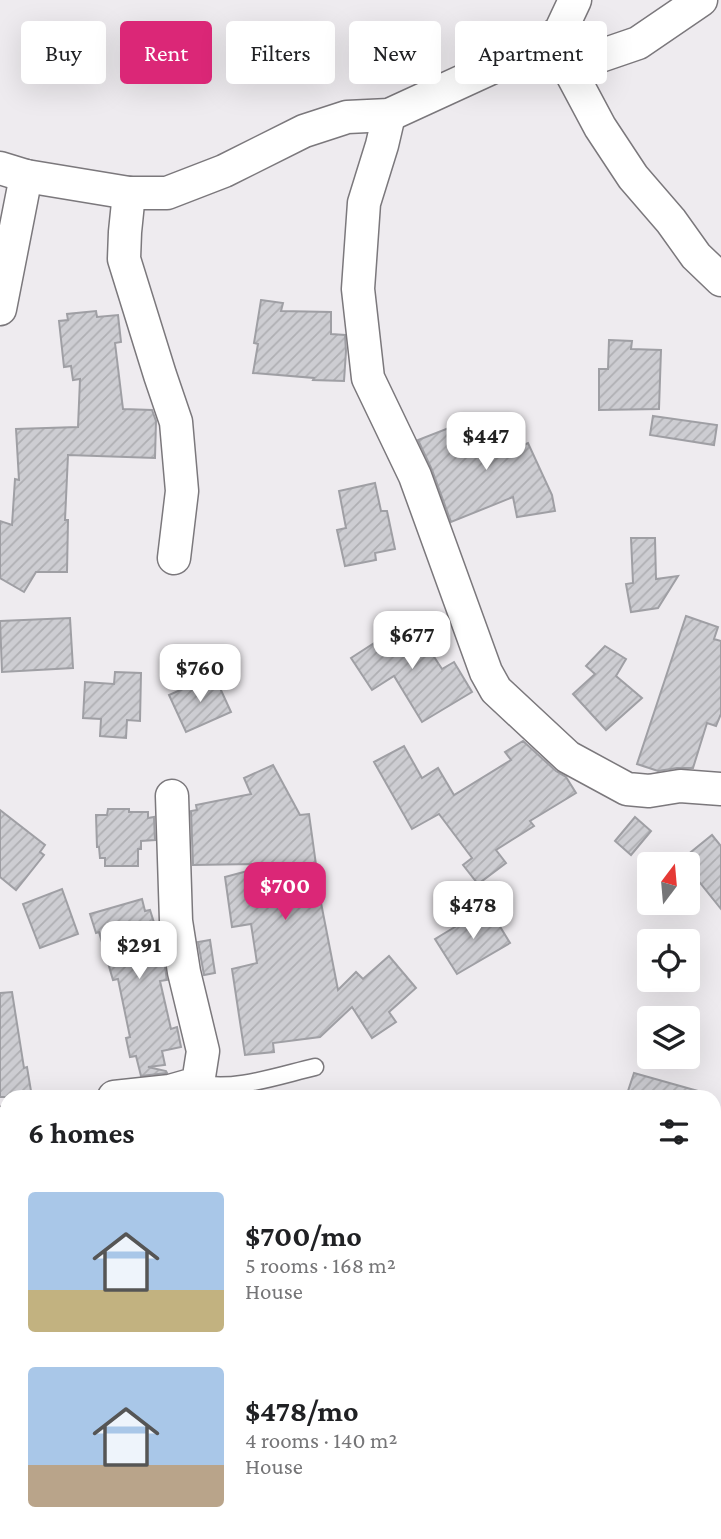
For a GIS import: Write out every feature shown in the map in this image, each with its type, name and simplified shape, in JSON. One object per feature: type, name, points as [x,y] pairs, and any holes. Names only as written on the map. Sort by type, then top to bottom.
[{"type":"street","points":[[565,21],[575,0]]},
{"type":"street","points":[[607,54],[638,43],[701,0]]},
{"type":"street","points":[[0,309],[13,172],[129,193],[167,193],[224,171],[304,131],[347,117],[389,115],[457,84]]},
{"type":"street","points":[[577,84],[600,127],[633,177],[671,221],[696,256],[721,280]]},
{"type":"street","points":[[389,115],[364,203],[358,289],[368,378],[415,476],[485,673],[496,691],[568,757],[627,789],[649,791],[680,786],[721,789]]},
{"type":"street","points":[[129,193],[124,259],[176,422],[182,491],[174,558]]},
{"type":"street","points":[[172,796],[176,921],[184,972],[203,1051],[198,1083],[174,1090]]},
{"type":"lane","points":[[198,1083],[211,1086],[233,1085],[315,1067]]},
{"type":"building","points":[[261,300],[283,303],[281,311],[331,312],[331,334],[345,335],[344,381],[253,373],[258,344],[254,343]]},
{"type":"building","points":[[96,311],[97,317],[118,315],[121,342],[115,343],[123,409],[152,410],[156,421],[155,458],[68,455],[65,520],[68,520],[67,572],[36,572],[24,592],[0,578],[0,521],[12,525],[15,479],[19,480],[16,429],[78,427],[80,379],[73,380],[71,366],[64,367],[59,321],[68,320],[67,314]]},
{"type":"building","points":[[609,340],[632,341],[631,349],[661,350],[659,409],[599,410],[599,369],[608,369]]},
{"type":"building","points":[[653,416],[717,425],[714,445],[650,435]]},
{"type":"building","points":[[505,421],[517,448],[528,443],[552,495],[555,511],[517,517],[513,497],[451,522],[418,440],[459,424],[465,438]]},
{"type":"building","points":[[375,483],[381,511],[387,511],[395,549],[375,553],[376,560],[345,566],[337,530],[346,528],[339,491]]},
{"type":"building","points":[[631,538],[655,538],[656,579],[678,576],[658,608],[631,612],[626,584],[633,583]]},
{"type":"building","points":[[686,616],[718,627],[714,639],[721,641],[721,714],[716,726],[707,723],[693,768],[658,771],[637,764]]},
{"type":"building","points":[[70,618],[73,668],[2,672],[0,621]]},
{"type":"building","points":[[410,620],[442,669],[454,662],[472,692],[422,722],[394,676],[372,690],[351,658]]},
{"type":"building","points":[[605,646],[626,659],[616,676],[642,698],[606,730],[573,694],[595,674],[586,666]]},
{"type":"building","points":[[115,672],[141,673],[140,721],[127,720],[126,738],[100,736],[101,719],[83,718],[85,682],[114,684]]},
{"type":"building","points":[[214,675],[231,712],[186,732],[169,695]]},
{"type":"building","points":[[523,741],[566,777],[576,793],[530,821],[534,826],[496,850],[506,863],[478,884],[463,865],[472,858],[439,814],[412,829],[374,762],[404,746],[422,778],[438,768],[454,795],[511,760],[505,752]]},
{"type":"building","points":[[273,765],[300,815],[309,814],[315,872],[338,990],[356,972],[363,979],[389,956],[416,988],[389,1012],[396,1022],[372,1038],[352,1007],[320,1037],[273,1043],[274,1052],[245,1055],[232,969],[257,963],[251,924],[232,927],[225,877],[255,869],[254,864],[193,865],[191,811],[197,810],[196,805],[251,794],[244,778]]},
{"type":"building","points":[[108,809],[148,812],[148,818],[154,817],[155,840],[141,841],[138,866],[105,866],[105,858],[100,858],[96,815],[107,815]]},
{"type":"building","points":[[0,810],[45,845],[40,852],[44,855],[16,890],[0,877]]},
{"type":"building","points":[[635,817],[651,831],[631,855],[615,841]]},
{"type":"building","points":[[712,835],[721,846],[721,909],[700,883],[700,852],[691,852]]},
{"type":"building","points":[[62,889],[78,934],[40,948],[23,904]]},
{"type":"building","points":[[142,899],[145,911],[150,910],[162,948],[167,980],[160,981],[171,1029],[177,1027],[181,1047],[162,1051],[165,1065],[148,1067],[167,1073],[141,1076],[136,1056],[130,1057],[126,1038],[130,1037],[118,979],[113,980],[99,932],[96,933],[90,914]]},
{"type":"building","points":[[488,907],[510,943],[457,974],[435,939]]},
{"type":"building","points":[[210,940],[215,973],[204,975],[198,942]]},
{"type":"building","points":[[12,992],[24,1068],[27,1067],[31,1090],[0,1090],[0,993]]},
{"type":"building","points":[[634,1073],[694,1090],[628,1090]]}]
